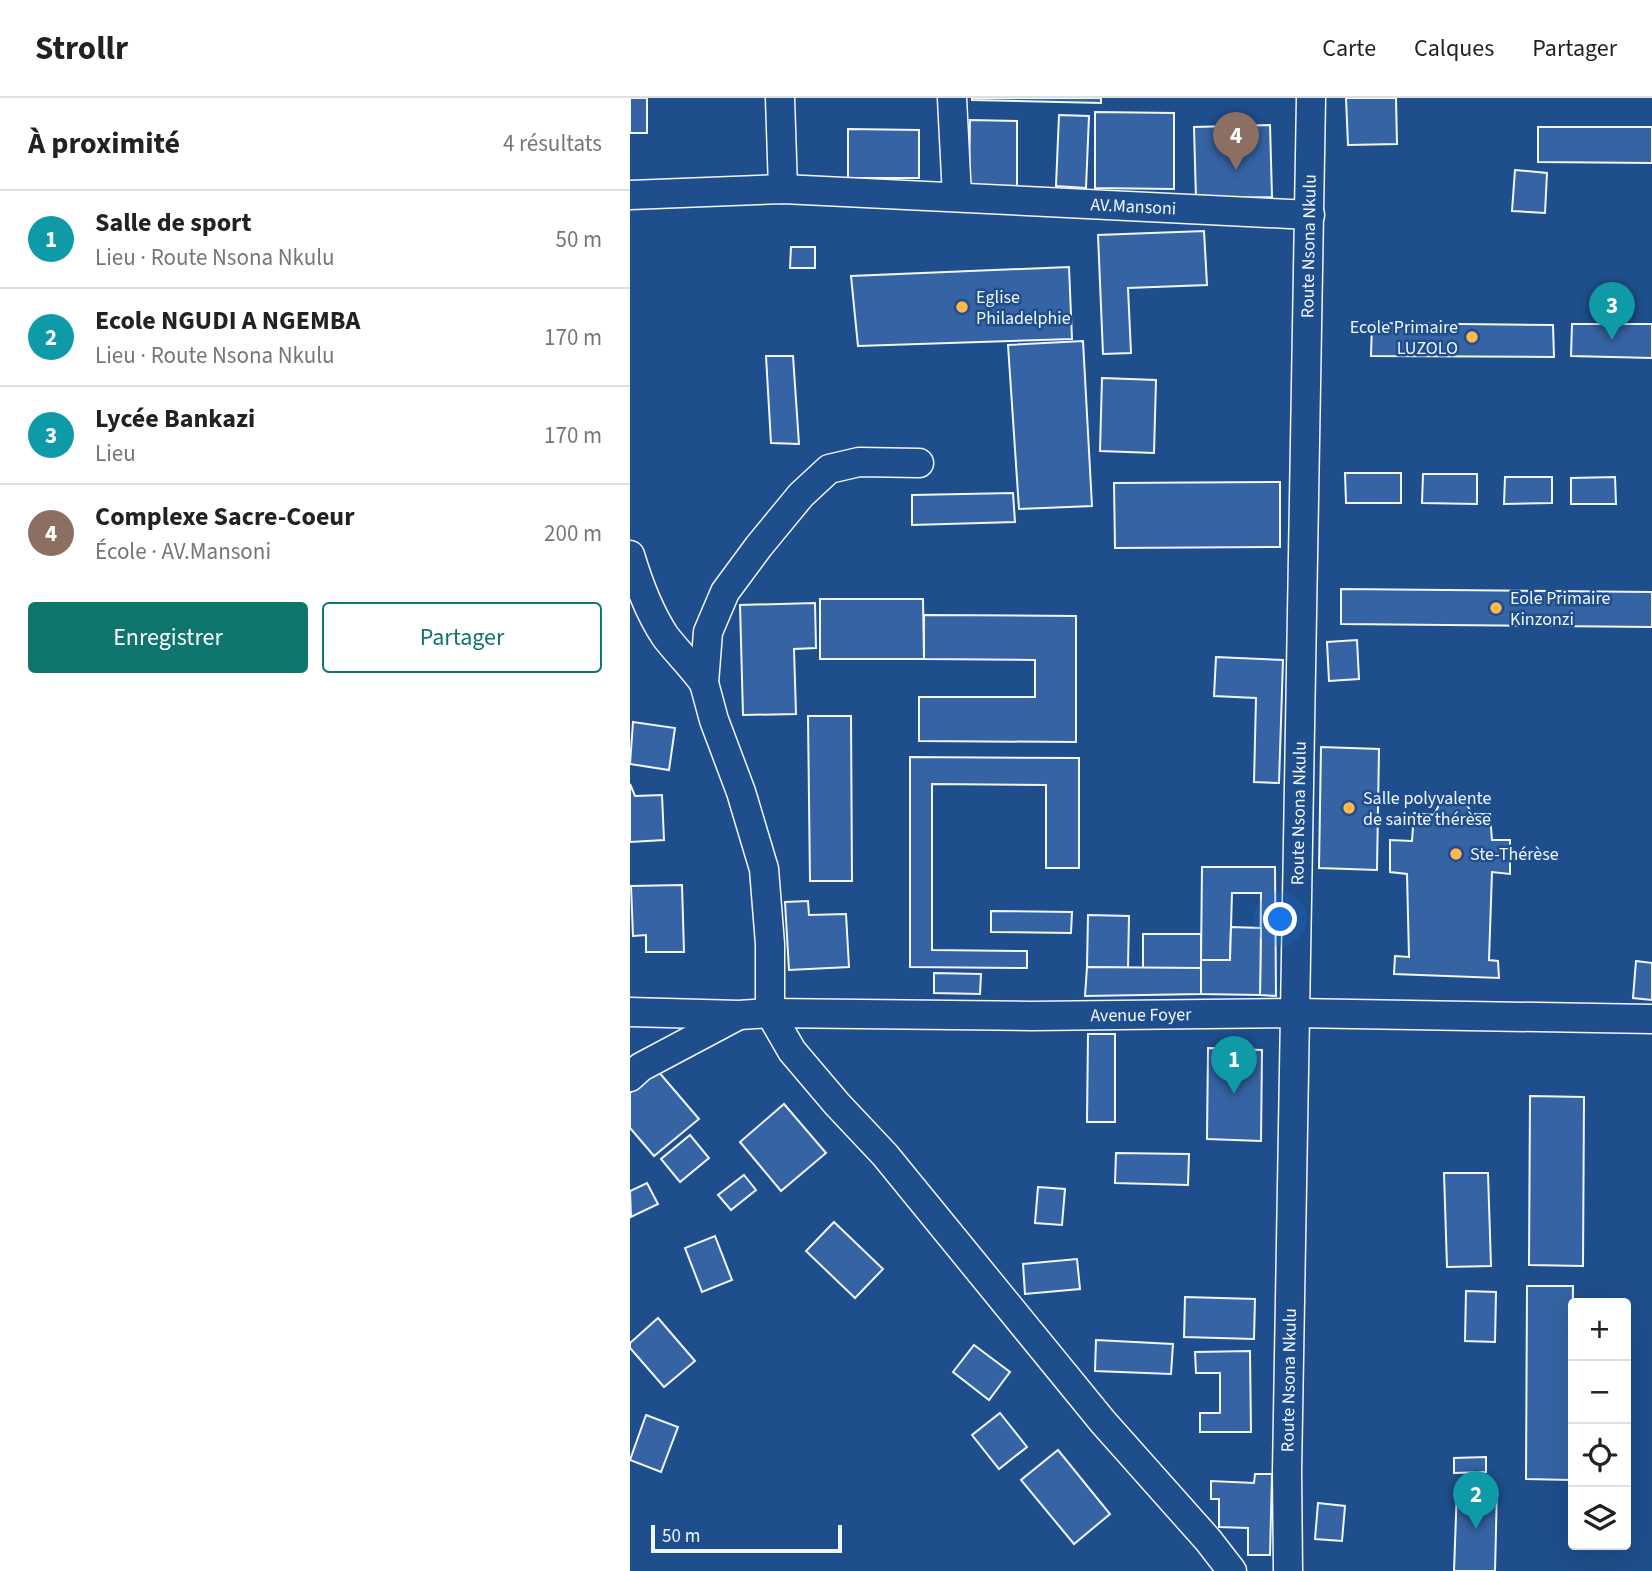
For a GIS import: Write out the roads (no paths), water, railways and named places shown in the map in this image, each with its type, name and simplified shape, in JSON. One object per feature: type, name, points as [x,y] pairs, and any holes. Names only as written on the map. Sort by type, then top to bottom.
[{"type":"street","points":[[780,98],[783,189]]},
{"type":"street","points":[[952,98],[957,197]]},
{"type":"street","name":"Route Nsona Nkulu","points":[[1287,1571],[1311,98]]},
{"type":"street","name":"AV.Mansoni","points":[[630,195],[783,189],[1310,215]]},
{"type":"street","points":[[919,463],[859,462],[829,469],[801,495],[759,546],[725,592],[708,632],[704,683],[764,869],[770,944],[770,1013],[792,1051],[837,1104],[886,1154],[1102,1422],[1208,1540],[1232,1571]]},
{"type":"street","points":[[630,555],[654,618],[667,639],[704,683]]},
{"type":"street","name":"Avenue Foyer","points":[[630,1012],[1032,1016],[1295,1013],[1652,1018]]},
{"type":"street","points":[[630,1077],[641,1067],[739,1015]]},
{"type":"place","name":"Complexe Sacre-Coeur","points":[[1236,170]]},
{"type":"place","name":"Eglise Philadelphie","points":[[962,307]]},
{"type":"place","name":"Ecole Primaire LUZOLO","points":[[1472,337]]},
{"type":"place","name":"Lycée Bankazi","points":[[1612,340]]},
{"type":"place","name":"Eole Primaire Kinzonzi","points":[[1496,608]]},
{"type":"place","name":"Salle polyvalente de sainte thérèse","points":[[1349,808]]},
{"type":"place","name":"Ste-Thérèse","points":[[1456,854]]},
{"type":"place","name":"Salle de sport","points":[[1234,1094]]},
{"type":"place","name":"Ecole NGUDI A NGEMBA","points":[[1476,1529]]}]
